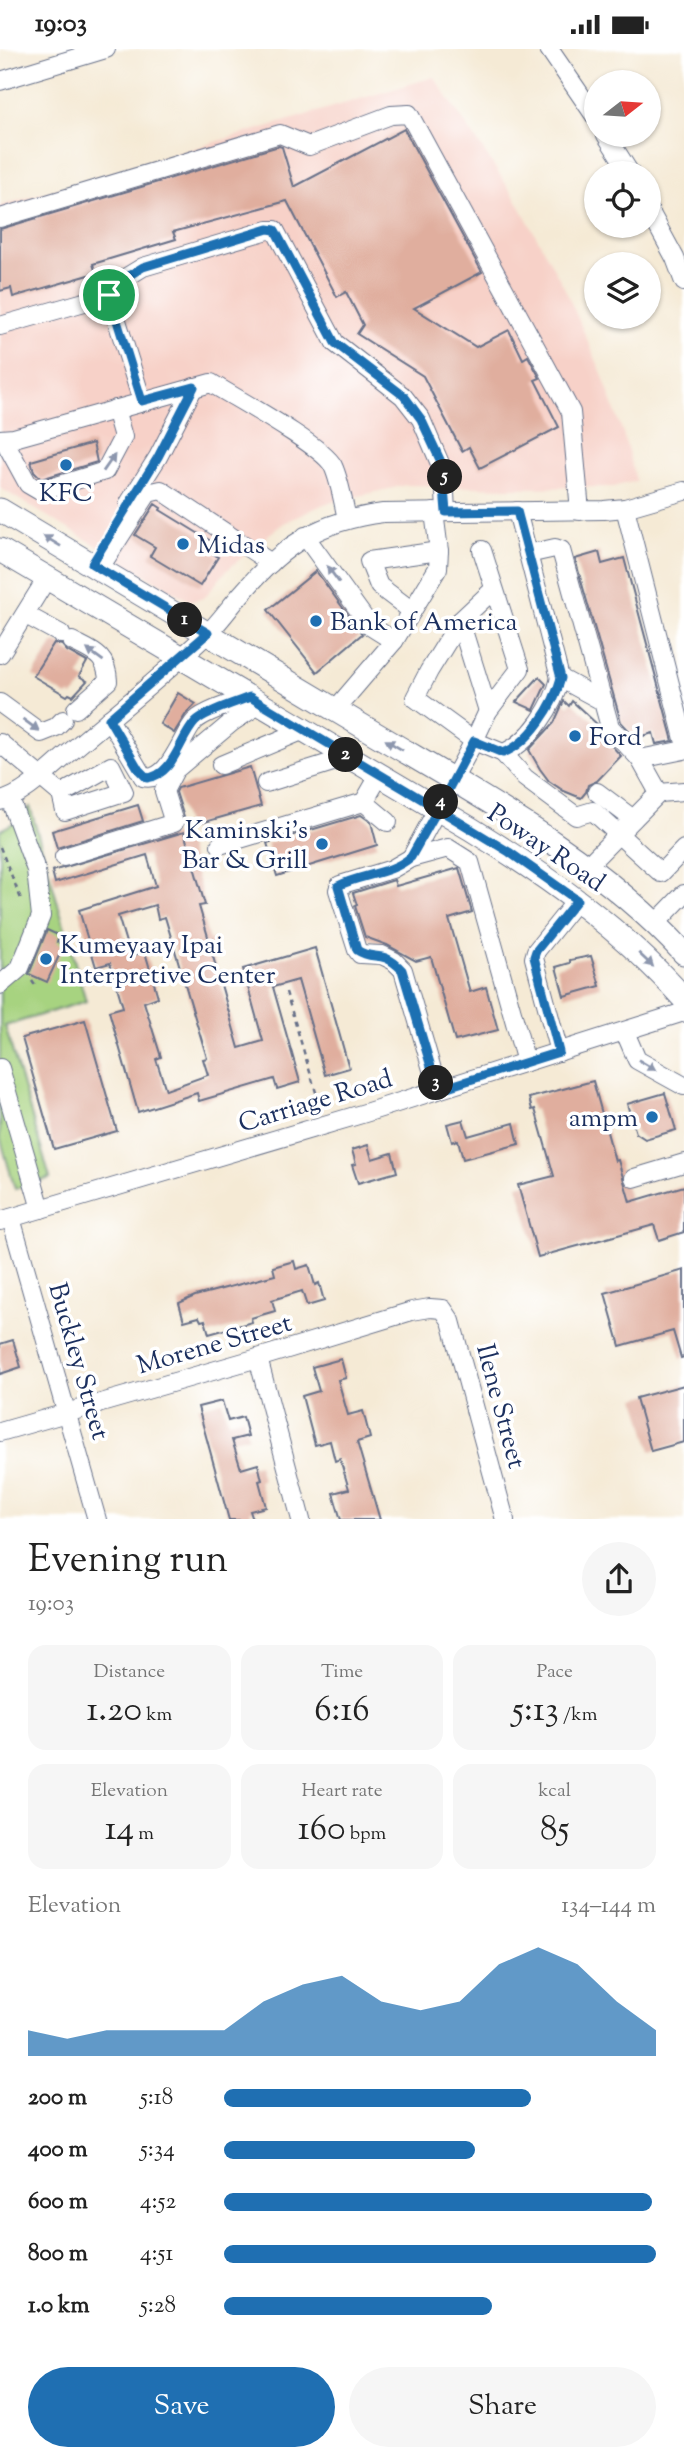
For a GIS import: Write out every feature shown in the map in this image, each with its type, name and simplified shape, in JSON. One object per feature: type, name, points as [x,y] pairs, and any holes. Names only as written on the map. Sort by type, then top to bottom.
[{"type":"main road","name":"Poway Road","points":[[0,510],[541,835],[586,867],[655,924],[684,953]]},
{"type":"main road","name":"Poway Road","points":[[0,550],[256,700],[533,868],[577,900],[652,965],[684,999]]},
{"type":"street","points":[[0,81],[106,49]]},
{"type":"street","points":[[549,49],[584,100]]},
{"type":"street","points":[[0,218],[280,134],[309,146],[391,115],[409,114],[571,412],[580,511]]},
{"type":"street","points":[[0,326],[109,295],[125,278],[143,267],[268,229],[275,230],[335,343],[404,396],[421,419],[442,464],[438,568],[394,641],[335,710]]},
{"type":"street","points":[[661,232],[684,282]]},
{"type":"street","points":[[109,295],[142,401]]},
{"type":"street","points":[[116,409],[123,437],[105,471],[40,491],[28,484],[2,439],[211,383],[327,458],[333,466],[348,519]]},
{"type":"street","points":[[96,566],[194,387]]},
{"type":"street","points":[[96,566],[148,493],[161,490],[271,563]]},
{"type":"street","points":[[0,985],[20,968],[41,916],[36,870],[5,800],[41,776],[208,633],[271,563],[305,536],[348,519],[383,513],[625,508],[684,492]]},
{"type":"street","points":[[625,508],[684,739]]},
{"type":"street","points":[[503,753],[515,749],[544,717],[557,694],[561,678],[517,511]]},
{"type":"street","points":[[305,536],[370,626],[394,641]]},
{"type":"street","points":[[528,554],[555,548],[561,550],[610,727],[640,759],[659,793]]},
{"type":"street","points":[[411,857],[488,711],[520,669],[482,550]]},
{"type":"street","points":[[412,611],[379,586],[369,561],[439,551]]},
{"type":"street","points":[[0,654],[47,578]]},
{"type":"street","points":[[494,589],[460,621],[415,698],[474,741],[503,753],[525,778],[576,816],[593,811],[661,873],[684,849]]},
{"type":"street","points":[[0,703],[41,733],[55,727],[108,681],[107,666],[99,655],[26,615]]},
{"type":"street","points":[[460,621],[488,711]]},
{"type":"street","points":[[561,678],[604,702]]},
{"type":"street","points":[[109,719],[143,777],[150,778],[158,776],[166,769],[198,719],[256,700]]},
{"type":"street","points":[[64,857],[174,823],[164,791],[175,770],[256,700]]},
{"type":"street","points":[[221,765],[304,730]]},
{"type":"street","points":[[0,743],[61,794]]},
{"type":"street","points":[[640,759],[684,750]]},
{"type":"street","points":[[267,783],[349,757]]},
{"type":"street","points":[[220,845],[364,802],[379,776]]},
{"type":"street","points":[[586,867],[659,793],[684,791]]},
{"type":"street","points":[[597,792],[633,819]]},
{"type":"street","points":[[364,802],[388,822]]},
{"type":"street","points":[[457,853],[471,829]]},
{"type":"street","points":[[438,1090],[402,970],[388,958],[360,954],[338,890],[340,885],[392,869],[411,857],[448,848],[467,860],[471,866],[526,1062]]},
{"type":"street","points":[[655,924],[684,894]]},
{"type":"street","points":[[559,1052],[534,957],[577,900]]},
{"type":"street","name":"Carriage Road","points":[[6,1219],[325,1125],[684,1012]]},
{"type":"street","points":[[625,1032],[637,1060],[684,1086]]},
{"type":"street","points":[[0,1068],[41,1209]]},
{"type":"street","points":[[634,1178],[684,1163]]},
{"type":"street","name":"Buckley Street","points":[[6,1219],[67,1412],[97,1519]]},
{"type":"street","name":"Morene Street","points":[[0,1431],[412,1311],[443,1309]]},
{"type":"street","name":"Ilene Street","points":[[443,1309],[451,1321],[505,1519]]},
{"type":"street","points":[[258,1358],[301,1519]]},
{"type":"path","points":[[0,847],[18,889]]},
{"type":"path","points":[[286,992],[325,1125]]},
{"type":"shaded area","points":[[434,77],[516,199],[565,289],[601,371],[623,433],[636,481],[613,487],[406,485],[324,504],[284,523],[226,571],[204,598],[192,601],[0,488],[0,206]]},
{"type":"green space","points":[[30,807],[86,1001],[5,1026],[50,1178],[15,1189],[0,1137],[0,830],[12,824]]},
{"type":"building","points":[[404,129],[482,272],[414,308],[476,347],[509,330],[523,359],[528,356],[540,378],[535,380],[559,427],[480,468],[469,447],[462,451],[423,376],[357,334],[363,325],[346,292],[337,297],[287,201],[173,232],[176,239],[93,264],[96,273],[13,297],[11,288],[0,291],[0,229],[279,146],[282,147],[294,187]]},
{"type":"building","name":"KFC","points":[[93,443],[97,462],[41,479],[34,472],[31,461]]},
{"type":"building","name":"Midas","points":[[155,504],[160,510],[214,543],[209,551],[218,557],[200,586],[150,556],[155,547],[135,535]]},
{"type":"building","points":[[599,552],[602,564],[624,558],[673,741],[656,744],[653,733],[636,738],[621,722],[575,559]]},
{"type":"building","name":"Bank of America","points":[[316,571],[362,634],[317,672],[268,610]]},
{"type":"building","points":[[54,643],[62,645],[67,651],[87,662],[79,676],[87,681],[73,696],[67,696],[33,676]]},
{"type":"building","points":[[539,677],[546,684],[534,710],[516,702]]},
{"type":"building","points":[[178,693],[196,704],[174,733],[160,724]]},
{"type":"building","name":"Ford","points":[[564,701],[569,706],[572,701],[598,725],[602,735],[621,756],[597,781],[588,785],[581,798],[549,781],[529,750],[554,723]]},
{"type":"building","points":[[250,767],[261,806],[187,827],[176,792],[178,788]]},
{"type":"building","points":[[138,805],[143,821],[57,848],[52,831]]},
{"type":"building","name":"Kaminski's Bar & Grill","points":[[361,815],[371,822],[377,845],[277,876],[267,843]]},
{"type":"building","points":[[184,832],[205,905],[199,906],[209,940],[213,939],[216,952],[212,953],[239,1048],[263,1041],[243,969],[315,948],[349,1068],[325,1075],[298,980],[273,987],[300,1082],[277,1089],[274,1079],[199,1101],[197,1093],[138,1112],[109,1011],[123,1007],[110,963],[96,967],[79,910],[156,886],[147,855],[55,883],[52,871]],"holes":[[[155,905],[158,919],[165,917],[207,1058],[203,1059],[208,1075],[166,1090],[156,1059],[161,1057],[144,1002],[158,997],[145,952],[130,956],[118,916]]]},
{"type":"building","points":[[459,868],[472,912],[449,919],[470,992],[486,987],[498,1030],[455,1041],[431,957],[416,961],[387,945],[365,937],[353,893],[394,880],[396,886]]},
{"type":"building","name":"Kumeyaay Ipai Interpretive Center","points":[[47,930],[60,936],[57,942],[64,945],[47,982],[29,974]]},
{"type":"building","points":[[591,956],[600,986],[564,996],[556,967],[570,963],[570,960]]},
{"type":"building","points":[[85,1020],[117,1131],[54,1149],[22,1038]]},
{"type":"building","points":[[593,1081],[615,1161],[618,1160],[630,1202],[684,1186],[684,1232],[659,1240],[654,1225],[538,1257],[518,1185],[554,1176],[535,1109],[532,1110],[529,1098]]},
{"type":"building","name":"ampm","points":[[665,1093],[676,1130],[645,1139],[636,1133],[627,1104]]},
{"type":"building","points":[[463,1120],[468,1136],[514,1123],[519,1144],[463,1159],[458,1140],[452,1142],[447,1124]]},
{"type":"building","points":[[368,1145],[372,1159],[392,1153],[397,1172],[358,1183],[352,1165],[356,1164],[352,1150]]},
{"type":"building","points":[[294,1261],[296,1269],[309,1265],[315,1285],[319,1283],[324,1301],[307,1306],[302,1291],[272,1300],[275,1311],[251,1318],[252,1322],[209,1334],[205,1320],[201,1321],[199,1317],[184,1321],[179,1303],[195,1296],[275,1275],[273,1267]]},
{"type":"building","points":[[684,1270],[684,1357],[681,1358],[673,1331],[620,1346],[605,1293]]},
{"type":"building","points":[[13,1340],[21,1367],[0,1374],[0,1344]]},
{"type":"building","points":[[341,1359],[346,1378],[338,1380],[348,1415],[363,1411],[370,1438],[357,1442],[380,1519],[341,1519],[333,1493],[349,1489],[340,1459],[335,1461],[330,1441],[315,1445],[302,1396],[319,1391],[312,1367]]},
{"type":"building","points":[[684,1385],[684,1442],[651,1451],[636,1398]]},
{"type":"building","points":[[222,1401],[228,1421],[243,1417],[248,1436],[232,1440],[241,1469],[258,1464],[262,1480],[259,1481],[266,1507],[250,1511],[253,1519],[229,1519],[198,1407]]},
{"type":"place","name":"KFC","points":[[66,465]]},
{"type":"place","name":"Midas","points":[[183,544]]},
{"type":"place","name":"Bank of America","points":[[316,621]]},
{"type":"place","name":"Ford","points":[[575,736]]},
{"type":"place","name":"Kaminski's Bar & Grill","points":[[322,844]]},
{"type":"place","name":"Kumeyaay Ipai Interpretive Center","points":[[46,959]]},
{"type":"place","name":"ampm","points":[[652,1117]]},
{"type":"route","points":[[109,295],[125,278],[143,267],[268,229],[275,230],[335,343],[404,396],[421,419],[442,464],[446,512],[517,511],[561,678],[557,694],[544,717],[515,749],[503,753],[474,741],[438,809],[509,852],[577,900],[534,957],[559,1052],[438,1090],[402,970],[394,961],[382,955],[360,954],[355,946],[338,886],[406,862],[438,809],[250,697],[198,719],[166,769],[158,776],[143,777],[109,719],[208,633],[92,564],[158,457],[194,387],[142,401],[109,295]]}]
